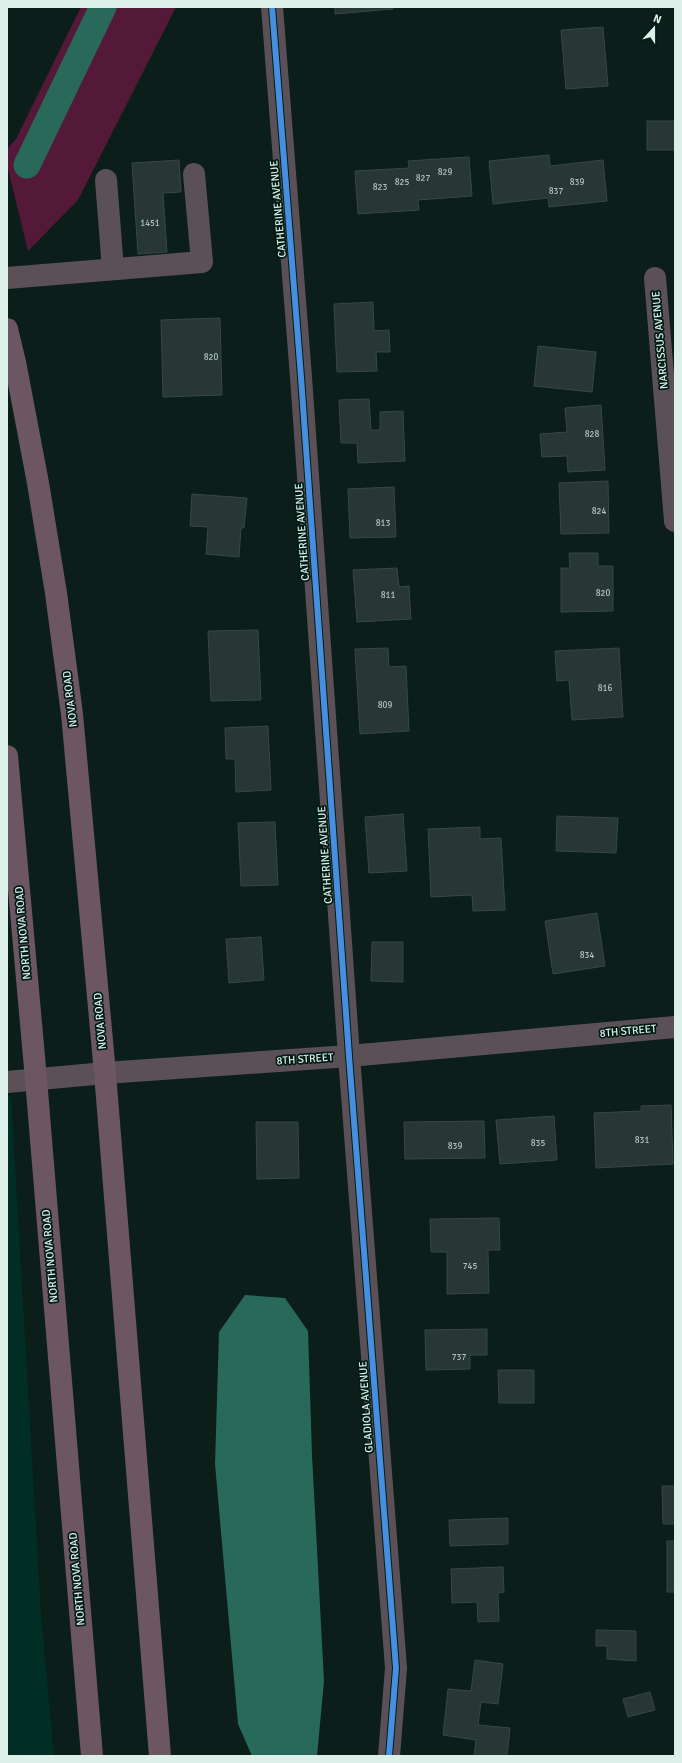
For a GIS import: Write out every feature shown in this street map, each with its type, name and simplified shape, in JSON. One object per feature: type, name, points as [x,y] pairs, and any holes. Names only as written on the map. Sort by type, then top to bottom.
[{"type":"main road","name":"NOVA ROAD","points":[[7,328],[11,357],[56,593],[71,707],[105,1073]]},
{"type":"main road","name":"NORTH NOVA ROAD","points":[[7,756],[93,1753]]},
{"type":"main road","points":[[105,1073],[160,1756]]},
{"type":"street","name":"CATHERINE AVENUE","points":[[272,7],[302,385],[349,1056]]},
{"type":"street","points":[[7,278],[202,262],[194,174]]},
{"type":"street","points":[[106,180],[114,270]]},
{"type":"street","name":"NARCISSUS AVENUE","points":[[655,278],[675,521]]},
{"type":"street","name":"8TH STREET","points":[[7,1082],[105,1073],[349,1056],[675,1027]]},
{"type":"street","name":"GLADIOLA AVENUE","points":[[349,1056],[396,1668],[389,1756]]},
{"type":"shaded area","points":[[81,7],[176,7],[78,200],[28,251],[7,165],[7,149],[16,139]]},
{"type":"shaded area","points":[[11,1096],[41,1614],[54,1756],[7,1756],[7,1097]]},
{"type":"shaded area","points":[[245,1295],[285,1298],[308,1331],[312,1455],[324,1681],[317,1756],[252,1756],[238,1724],[215,1464],[219,1332]]},
{"type":"building","points":[[335,7],[393,7],[393,9],[335,14]]},
{"type":"building","points":[[603,27],[608,86],[566,89],[561,30]]},
{"type":"building","points":[[647,121],[675,121],[675,150],[647,150]]},
{"type":"building","points":[[549,155],[550,166],[603,160],[607,201],[549,207],[548,198],[493,204],[489,161]]},
{"type":"building","points":[[469,157],[472,196],[418,200],[419,210],[358,214],[355,171],[409,168],[408,161]]},
{"type":"building","points":[[179,160],[181,192],[163,193],[167,252],[138,254],[132,163]]},
{"type":"building","points":[[373,302],[374,331],[389,330],[390,352],[376,352],[377,371],[337,372],[334,304]]},
{"type":"building","points":[[220,318],[222,395],[163,397],[161,320]]},
{"type":"building","points":[[538,346],[596,352],[592,392],[534,386]]},
{"type":"building","points":[[369,399],[371,430],[380,430],[380,412],[403,411],[405,461],[358,463],[357,443],[341,443],[339,400]]},
{"type":"building","points":[[601,405],[605,470],[568,472],[567,456],[542,457],[540,434],[567,432],[565,408]]},
{"type":"building","points":[[608,481],[609,533],[561,534],[559,483]]},
{"type":"building","points":[[394,487],[396,537],[350,538],[348,489]]},
{"type":"building","points":[[192,494],[247,498],[244,528],[241,528],[239,557],[206,554],[208,527],[190,526]]},
{"type":"building","points":[[569,553],[598,553],[598,566],[613,566],[613,611],[561,612],[561,568],[570,568]]},
{"type":"building","points":[[397,568],[399,587],[409,586],[411,619],[357,622],[353,570]]},
{"type":"building","points":[[258,630],[261,700],[211,701],[208,631]]},
{"type":"building","points":[[388,648],[389,667],[406,666],[409,731],[360,734],[355,649]]},
{"type":"building","points":[[619,648],[623,717],[572,720],[569,680],[557,681],[555,651]]},
{"type":"building","points":[[268,726],[271,790],[236,792],[235,759],[226,759],[225,728]]},
{"type":"building","points":[[403,814],[407,871],[369,873],[365,817]]},
{"type":"building","points":[[557,816],[618,818],[616,853],[556,851]]},
{"type":"building","points":[[275,822],[278,885],[241,886],[238,823]]},
{"type":"building","points":[[480,827],[480,839],[501,838],[505,910],[473,911],[472,895],[431,897],[428,829]]},
{"type":"building","points":[[597,913],[605,966],[553,974],[545,921]]},
{"type":"building","points":[[261,937],[264,980],[229,983],[226,939]]},
{"type":"building","points":[[372,942],[403,942],[403,982],[371,981]]},
{"type":"building","points":[[671,1105],[673,1164],[596,1168],[594,1113],[641,1111],[641,1106]]},
{"type":"building","points":[[554,1116],[557,1160],[500,1164],[496,1120]]},
{"type":"building","points":[[484,1121],[485,1158],[405,1159],[404,1122]]},
{"type":"building","points":[[256,1122],[298,1122],[299,1178],[257,1179]]},
{"type":"building","points":[[499,1218],[500,1250],[488,1250],[489,1293],[447,1294],[447,1252],[431,1252],[430,1219]]},
{"type":"building","points":[[487,1329],[487,1355],[470,1355],[470,1369],[426,1370],[425,1330]]},
{"type":"building","points":[[498,1370],[534,1370],[534,1403],[499,1403]]},
{"type":"building","points":[[662,1486],[675,1486],[675,1524],[663,1524]]},
{"type":"building","points":[[508,1518],[508,1544],[450,1546],[449,1520]]},
{"type":"building","points":[[667,1541],[675,1541],[675,1592],[667,1592]]},
{"type":"building","points":[[503,1567],[504,1592],[498,1593],[499,1621],[478,1622],[477,1602],[452,1603],[451,1569]]},
{"type":"building","points":[[596,1630],[636,1631],[636,1661],[607,1659],[607,1646],[596,1646]]},
{"type":"building","points":[[475,1660],[503,1664],[498,1704],[481,1702],[478,1725],[510,1728],[507,1756],[474,1756],[476,1740],[443,1735],[448,1689],[471,1691]]},
{"type":"building","points":[[650,1692],[655,1710],[628,1717],[623,1699]]},
{"type":"waterway","points":[[27,165],[103,7]]},
{"type":"cycle path","points":[[272,7],[301,377],[349,1056],[396,1668],[389,1756]]}]
